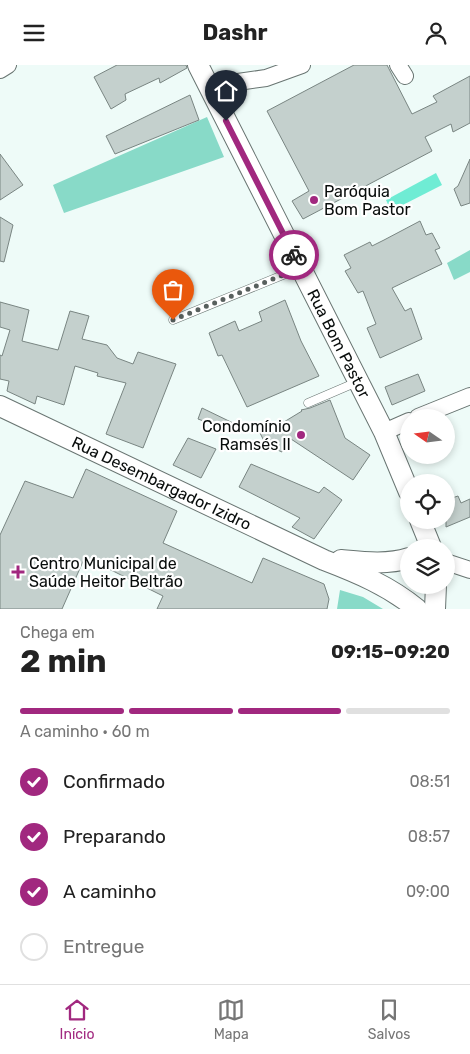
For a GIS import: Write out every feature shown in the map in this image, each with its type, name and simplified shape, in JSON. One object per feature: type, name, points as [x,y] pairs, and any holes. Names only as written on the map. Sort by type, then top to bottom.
[{"type":"street","points":[[0,70],[8,65]]},
{"type":"street","name":"Rua Bom Pastor","points":[[198,65],[359,381],[402,474]]},
{"type":"street","points":[[210,89],[231,83],[266,78],[302,65]]},
{"type":"street","points":[[438,409],[470,396]]},
{"type":"street","name":"Rua Desembargador Izidro","points":[[0,406],[378,583],[399,595],[417,609]]},
{"type":"street","points":[[384,432],[400,425]]},
{"type":"street","points":[[324,559],[371,562],[400,560]]},
{"type":"street","name":"Rua Desembargador Izidro","points":[[324,559],[368,587],[395,609]]},
{"type":"street","points":[[455,564],[470,570]]},
{"type":"street","points":[[435,609],[436,594]]},
{"type":"lane","points":[[173,320],[300,268]]},
{"type":"lane","points":[[308,403],[359,381]]},
{"type":"shaded area","points":[[207,117],[224,157],[64,213],[53,185]]},
{"type":"shaded area","points":[[436,173],[442,185],[391,211],[386,200]]},
{"type":"shaded area","points":[[470,250],[470,272],[454,280],[447,263]]},
{"type":"shaded area","points":[[340,590],[363,597],[383,609],[337,609]]},
{"type":"building","points":[[117,65],[186,65],[187,68],[160,83],[159,78],[125,94],[126,100],[111,109],[94,77]]},
{"type":"building","points":[[354,65],[387,65],[412,114],[437,102],[433,96],[470,76],[470,123],[453,132],[451,124],[425,137],[432,151],[303,219],[292,201],[309,191],[267,111]]},
{"type":"building","points":[[190,95],[199,120],[115,154],[106,136]]},
{"type":"building","points":[[0,154],[23,185],[0,200]]},
{"type":"building","points":[[470,159],[470,203],[461,206],[454,189],[458,186]]},
{"type":"building","points":[[0,217],[13,225],[4,262],[0,261]]},
{"type":"building","points":[[420,221],[426,235],[432,233],[440,248],[435,250],[442,264],[392,288],[405,311],[411,308],[422,339],[380,358],[367,328],[376,324],[363,291],[358,293],[345,271],[351,268],[344,255],[370,242],[372,246]]},
{"type":"building","points":[[285,300],[301,341],[319,376],[247,407],[222,355],[218,356],[209,333],[235,321],[239,331],[262,321],[259,312]]},
{"type":"building","points":[[0,302],[29,310],[22,341],[58,350],[70,311],[89,316],[82,339],[107,345],[117,358],[133,364],[138,352],[176,364],[143,448],[106,434],[126,383],[97,376],[98,373],[75,366],[64,405],[37,396],[35,404],[7,391],[9,381],[0,379],[0,355],[2,356],[10,330],[0,327]]},
{"type":"building","points":[[418,374],[425,391],[392,405],[385,387]]},
{"type":"building","name":"Condomínio Ramsés II","points":[[330,400],[345,438],[370,455],[353,480],[291,439],[282,452],[266,445],[260,433],[270,426],[274,428],[301,410]]},
{"type":"building","points":[[202,408],[233,423],[230,431],[198,419]]},
{"type":"building","points":[[188,438],[216,449],[201,478],[173,465]]},
{"type":"building","points":[[251,464],[319,493],[324,487],[342,500],[314,539],[292,527],[300,518],[239,487]]},
{"type":"building","points":[[86,469],[177,511],[163,543],[252,583],[263,558],[324,584],[329,599],[327,609],[157,609],[163,596],[85,557],[62,609],[0,609],[0,535],[25,481],[73,498]]},
{"type":"building","points":[[458,496],[461,503],[470,499],[470,517],[455,523],[455,497]]},
{"type":"way so far","points":[[173,320],[282,277],[300,268],[294,255]]},
{"type":"place","name":"Paróquia Bom Pastor","points":[[314,200]]},
{"type":"place","name":"Condomínio Ramsés II","points":[[301,435]]},
{"type":"place","name":"Centro Municipal de Saúde Heitor Beltrão","points":[[18,572]]},
{"type":"route","points":[[226,121],[294,255]]}]
